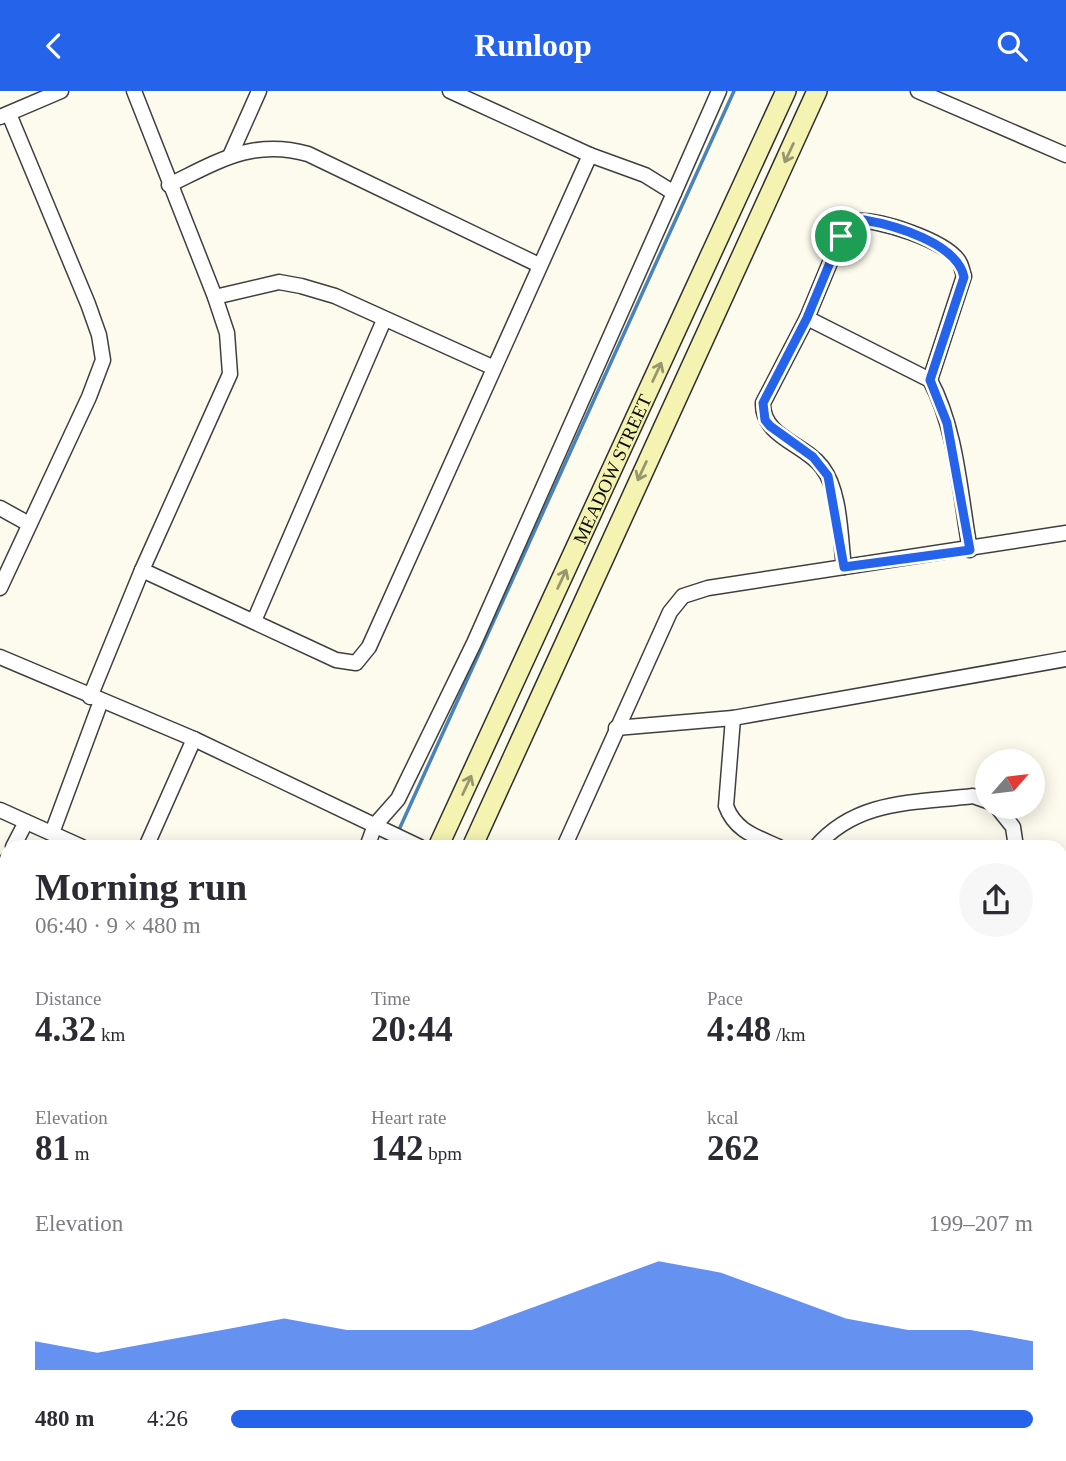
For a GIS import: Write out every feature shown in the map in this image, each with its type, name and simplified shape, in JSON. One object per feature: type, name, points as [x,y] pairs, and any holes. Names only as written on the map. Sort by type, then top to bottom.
[{"type":"street","points":[[0,588],[89,397],[103,360],[99,335],[88,304],[5,115],[61,91]]},
{"type":"street","points":[[52,834],[95,699],[142,570],[230,374],[227,333],[215,296],[134,91]]},
{"type":"street","points":[[230,156],[259,91]]},
{"type":"street","points":[[450,91],[590,155],[645,176],[674,194]]},
{"type":"street","points":[[371,840],[398,799],[474,643],[719,91]]},
{"type":"street","name":"MEADOW STREET","points":[[441,840],[786,91]]},
{"type":"street","name":"MEADOW STREET","points":[[475,840],[817,91]]},
{"type":"street","points":[[918,91],[1066,155]]},
{"type":"street","points":[[169,185],[230,156],[262,148],[284,147],[308,154],[539,265]]},
{"type":"street","points":[[142,570],[336,660],[356,663],[369,647],[387,612],[492,367],[590,155]]},
{"type":"street","points":[[844,567],[828,476],[813,457],[770,426],[763,413],[763,403],[807,318],[841,236],[855,221],[894,226],[948,252],[958,260],[964,277],[930,380],[947,423],[970,550]]},
{"type":"street","points":[[215,296],[279,282],[335,296],[492,367]]},
{"type":"street","points":[[807,318],[930,380]]},
{"type":"street","points":[[254,621],[384,320]]},
{"type":"street","points":[[0,508],[29,524]]},
{"type":"street","points":[[567,840],[670,612],[683,596],[708,588],[970,550],[1066,533]]},
{"type":"street","points":[[0,657],[194,739],[406,840]]},
{"type":"street","points":[[616,728],[733,718],[1066,659]]},
{"type":"street","points":[[733,718],[726,806],[730,819],[743,831],[763,840]]},
{"type":"street","points":[[149,840],[194,739]]},
{"type":"street","points":[[824,840],[854,815],[885,807],[975,797]]},
{"type":"street","points":[[0,810],[66,840]]},
{"type":"street","points":[[1007,819],[1013,827],[1015,840]]},
{"type":"street","points":[[17,840],[26,822]]},
{"type":"waterway","points":[[398,832],[734,91]]},
{"type":"route","points":[[864,220],[894,226],[948,252],[962,267],[964,277],[930,380],[939,397],[947,423],[970,550],[844,567],[828,476],[813,457],[765,420],[763,403],[807,318],[841,236],[847,226],[855,221],[864,220]]}]
